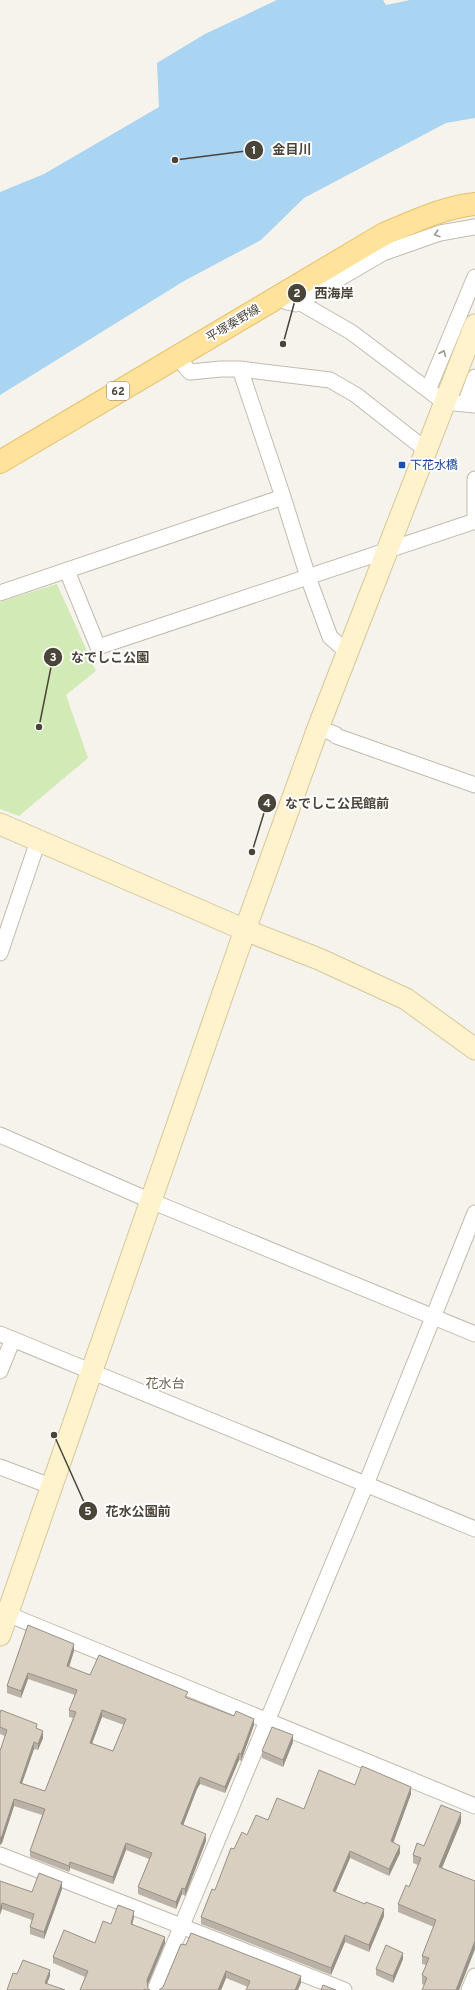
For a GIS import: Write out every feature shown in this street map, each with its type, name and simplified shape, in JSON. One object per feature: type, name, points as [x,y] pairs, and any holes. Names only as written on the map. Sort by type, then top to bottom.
[{"type":"main road","name":"平塚秦野線","points":[[0,462],[176,356],[288,299],[384,234],[424,217],[462,205],[475,204]]},
{"type":"street","points":[[288,299],[383,253],[440,232],[475,227]]},
{"type":"street","points":[[0,1635],[4,1612],[53,1487],[245,930],[318,728],[426,450],[436,396],[475,277]]},
{"type":"street","points":[[288,299],[351,332],[436,396],[470,404],[475,378]]},
{"type":"street","points":[[436,396],[475,325]]},
{"type":"street","points":[[176,356],[190,372],[221,369],[240,370],[330,380],[356,395],[426,450]]},
{"type":"street","points":[[240,370],[283,497],[308,577],[330,637],[347,652]]},
{"type":"street","points":[[67,571],[98,647],[475,522],[475,479]]},
{"type":"street","points":[[0,593],[283,497]]},
{"type":"street","points":[[318,728],[335,734],[336,736],[475,786]]},
{"type":"street","points":[[0,824],[245,930],[318,959],[406,1000],[475,1049]]},
{"type":"street","points":[[0,953],[38,841]]},
{"type":"street","points":[[0,1135],[152,1201],[475,1334]]},
{"type":"street","points":[[155,1990],[366,1484],[475,1214]]},
{"type":"street","points":[[0,1371],[6,1336],[475,1529]]},
{"type":"street","points":[[0,1467],[53,1487]]},
{"type":"street","points":[[4,1612],[475,1806]]},
{"type":"street","points":[[0,1855],[182,1925],[344,1990]]},
{"type":"street","points":[[469,1990],[475,1976]]},
{"type":"green space","points":[[57,584],[96,671],[66,695],[88,758],[19,816],[0,809],[0,602]]},
{"type":"water","points":[[277,0],[383,0],[386,5],[410,0],[475,0],[475,118],[446,123],[304,198],[261,240],[184,281],[0,395],[0,192],[44,174],[159,107],[157,63],[205,34]]},
{"type":"building","points":[[28,1625],[74,1644],[67,1666],[90,1675],[99,1655],[188,1692],[185,1697],[234,1716],[236,1711],[254,1719],[241,1754],[239,1753],[225,1787],[200,1777],[197,1783],[181,1824],[206,1834],[185,1889],[182,1888],[176,1902],[138,1887],[152,1853],[126,1843],[113,1877],[70,1862],[69,1866],[30,1851],[45,1809],[14,1799],[2,1836],[0,1838],[0,1751],[7,1730],[0,1727],[1,1710],[37,1724],[36,1728],[43,1731],[38,1744],[34,1742],[20,1783],[45,1791],[76,1712],[69,1710],[77,1690],[28,1673],[21,1691],[7,1686]],"holes":[[[102,1710],[126,1719],[113,1751],[90,1743]]]},
{"type":"building","points":[[272,1727],[293,1735],[283,1760],[262,1751]]},
{"type":"building","points":[[362,1766],[411,1787],[391,1841],[400,1846],[389,1869],[350,1851],[333,1891],[365,1904],[366,1902],[384,1909],[369,1945],[345,1935],[331,1968],[201,1917],[212,1889],[215,1890],[231,1848],[234,1849],[242,1832],[247,1835],[256,1815],[268,1820],[277,1798],[304,1809],[319,1770],[355,1785]]},
{"type":"building","points":[[441,1805],[461,1813],[439,1867],[475,1881],[475,1941],[456,1990],[422,1990],[427,1978],[422,1975],[429,1958],[422,1956],[436,1920],[398,1904],[406,1885],[409,1887],[421,1858],[413,1855],[417,1843],[424,1846]]},
{"type":"building","points":[[39,1873],[62,1882],[44,1932],[30,1927],[34,1914],[2,1903],[0,1908],[0,1881],[32,1892]]},
{"type":"building","points":[[118,1905],[134,1911],[131,1924],[165,1937],[147,1980],[148,1989],[150,1990],[80,1990],[88,1971],[53,1957],[64,1930],[95,1943],[103,1921],[111,1924]]},
{"type":"building","points":[[191,1933],[301,1976],[295,1990],[246,1990],[250,1981],[226,1971],[218,1990],[159,1990],[163,1987],[181,1944],[186,1945]]},
{"type":"building","points":[[386,1945],[403,1953],[393,1976],[376,1969]]},
{"type":"building","points":[[23,1960],[50,1970],[45,1983],[65,1990],[7,1990],[13,1973],[17,1974]]},
{"type":"building","points":[[323,1985],[336,1990],[321,1990]]},
{"type":"place","name":"金目川","points":[[175,160]]},
{"type":"place","name":"西海岸","points":[[283,344]]},
{"type":"place","name":"下花水橋","points":[[402,465]]},
{"type":"place","name":"なでしこ公園","points":[[39,727]]},
{"type":"place","name":"なでしこ公民館前","points":[[252,852]]},
{"type":"place","name":"花水公園前","points":[[54,1435]]},
{"type":"district","name":"花水台","points":[[165,1383]]}]
